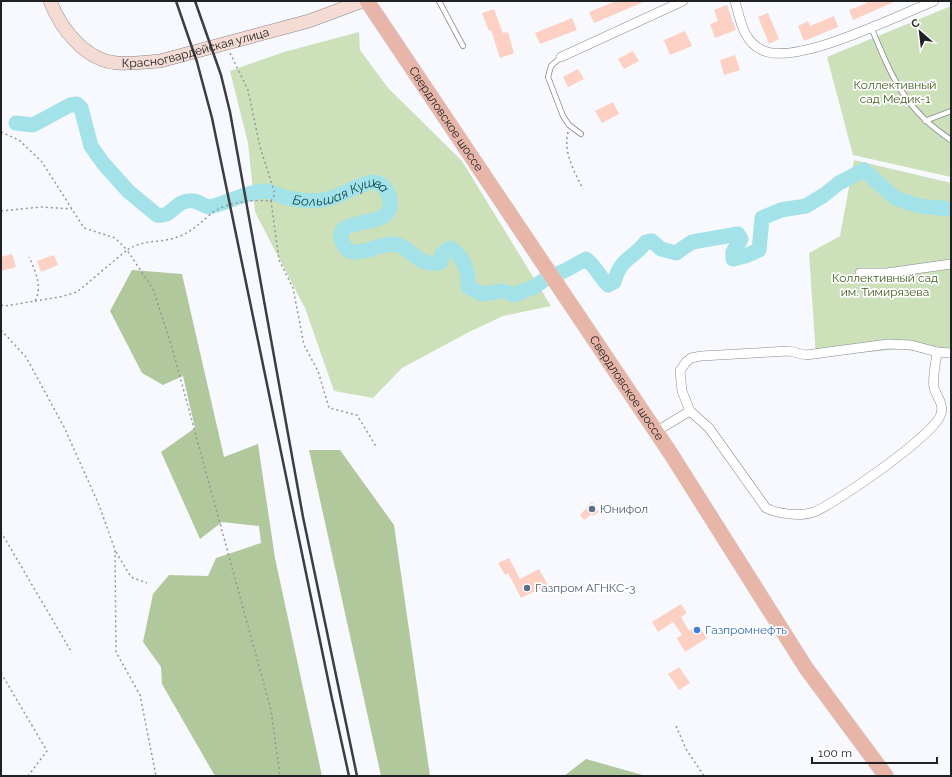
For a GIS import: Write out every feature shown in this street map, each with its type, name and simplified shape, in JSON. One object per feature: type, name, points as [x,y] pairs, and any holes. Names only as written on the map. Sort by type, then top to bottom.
[{"type":"main road","name":"Красногвардейская улица","points":[[50,1],[59,22],[80,45],[104,60],[117,63],[160,61],[309,21],[364,1]]},
{"type":"main road","name":"Свердловское шоссе","points":[[367,1],[655,432],[806,668],[886,776]]},
{"type":"street","points":[[560,57],[683,1]]},
{"type":"street","points":[[736,1],[747,36],[762,50],[775,54],[787,54],[826,44],[934,1]]},
{"type":"street","points":[[860,273],[887,273],[951,264]]},
{"type":"street","points":[[937,352],[934,383],[940,402],[941,414],[938,419],[919,441],[840,498],[813,513],[798,514],[774,512],[766,508],[708,428],[690,411],[682,391],[679,376],[682,366],[691,358],[708,356],[788,352],[806,355],[888,344],[911,345],[937,352],[951,353]]},
{"type":"street","points":[[655,432],[690,411]]},
{"type":"lane","points":[[439,1],[463,46]]},
{"type":"lane","points":[[870,27],[891,76],[913,108],[925,121],[951,140]]},
{"type":"lane","points":[[560,57],[551,66],[548,77],[563,116],[570,125],[581,134]]},
{"type":"lane","points":[[925,121],[951,111]]},
{"type":"path","points":[[226,44],[248,90],[260,147],[275,194],[271,201],[279,260],[293,288],[304,345],[318,371],[329,408],[357,415],[377,448]]},
{"type":"path","points":[[570,125],[566,146],[571,166],[583,189]]},
{"type":"path","points":[[1,132],[19,140],[42,162],[84,228],[115,238],[127,250],[152,288],[171,344],[271,710],[280,776]]},
{"type":"path","points":[[1,305],[5,306],[60,297],[77,292],[127,250],[138,243],[169,240],[180,236],[196,227],[212,213],[225,207],[258,199],[271,201]]},
{"type":"path","points":[[1,211],[41,207],[72,209]]},
{"type":"path","points":[[29,257],[37,275],[39,288],[35,301]]},
{"type":"path","points":[[1,330],[26,357],[64,427],[99,505],[115,550],[131,577],[147,583]]},
{"type":"path","points":[[1,532],[72,653]]},
{"type":"path","points":[[115,550],[116,652],[140,695],[156,776]]},
{"type":"path","points":[[1,673],[47,751],[28,776]]},
{"type":"path","points":[[676,726],[686,749],[704,776]]},
{"type":"green space","name":"Коллективный сад Медик-1","points":[[951,6],[951,177],[853,155],[827,57]]},
{"type":"green space","points":[[359,32],[360,50],[388,88],[462,161],[551,306],[503,316],[469,332],[402,368],[373,398],[334,391],[305,308],[255,212],[248,143],[230,71],[284,52]]},
{"type":"green space","name":"Коллективный сад им. Тимирязева","points":[[854,160],[951,183],[951,357],[901,349],[816,357],[809,253],[840,236]]},
{"type":"green space","points":[[132,270],[182,274],[224,457],[258,444],[275,558],[322,776],[215,776],[162,684],[161,667],[143,642],[153,594],[169,575],[208,576],[216,558],[261,543],[259,526],[222,522],[200,539],[161,452],[195,428],[183,376],[163,385],[142,373],[110,311]]},
{"type":"green space","points":[[309,450],[340,450],[394,525],[430,776],[381,776]]},
{"type":"green space","points":[[586,759],[646,776],[564,776]]},
{"type":"building","points":[[616,1],[646,1],[594,23],[589,12]]},
{"type":"building","points":[[866,1],[896,1],[853,20],[849,10],[867,3]]},
{"type":"building","points":[[727,5],[736,30],[715,38],[710,24],[718,21],[714,10]]},
{"type":"building","points":[[494,9],[503,33],[508,32],[514,53],[500,58],[491,30],[489,31],[482,13]]},
{"type":"building","points":[[768,13],[779,39],[769,44],[758,17]]},
{"type":"building","points":[[834,16],[838,27],[804,41],[798,26],[808,21],[810,26]]},
{"type":"building","points":[[572,18],[577,30],[540,44],[535,33]]},
{"type":"building","points":[[685,31],[692,46],[670,55],[664,40]]},
{"type":"building","points":[[633,51],[639,61],[624,69],[618,59]]},
{"type":"building","points":[[735,55],[740,70],[724,75],[720,60]]},
{"type":"building","points":[[578,69],[584,79],[568,87],[563,77]]},
{"type":"building","points":[[613,102],[619,114],[602,123],[595,111]]},
{"type":"building","points":[[12,254],[16,267],[1,271],[1,257]]},
{"type":"building","points":[[54,255],[58,265],[41,272],[37,261]]},
{"type":"building","points":[[592,502],[599,512],[593,516],[592,514],[584,520],[580,515]]},
{"type":"building","points":[[509,558],[520,579],[539,569],[548,585],[521,598],[508,573],[505,575],[498,563]]},
{"type":"building","points":[[681,604],[687,613],[681,617],[689,631],[698,625],[707,638],[685,652],[677,638],[682,635],[673,622],[658,632],[652,622]]},
{"type":"building","points":[[679,667],[690,683],[679,690],[668,674]]},
{"type":"waterway","name":"Большая Кушва","points":[[16,123],[33,125],[70,105],[77,104],[81,108],[91,146],[103,163],[128,191],[157,215],[167,214],[178,205],[187,201],[194,201],[209,207],[252,193],[267,191],[284,197],[306,201],[318,201],[329,199],[370,182],[380,184],[385,188],[388,194],[390,201],[389,210],[383,216],[375,220],[346,227],[342,233],[342,241],[346,248],[357,252],[386,245],[399,245],[420,260],[433,263],[441,262],[442,254],[450,248],[459,255],[465,265],[468,276],[468,287],[482,294],[502,291],[514,295],[534,287],[544,280],[586,259],[608,285],[614,282],[620,268],[624,263],[646,242],[652,241],[661,249],[676,253],[692,242],[738,234],[741,239],[733,252],[733,259],[745,256],[759,250],[762,218],[781,210],[806,206],[824,195],[839,183],[864,170],[895,198],[919,206],[951,209]]},
{"type":"railway","points":[[176,1],[197,62],[212,118],[349,776]]},
{"type":"railway","points":[[195,1],[221,75],[230,112],[303,517],[357,776]]},
{"type":"place","name":"Юнифол","points":[[592,509]]},
{"type":"place","name":"Газпром АГНКС-3","points":[[527,588]]},
{"type":"place","name":"Газпромнефть","points":[[697,630]]}]
